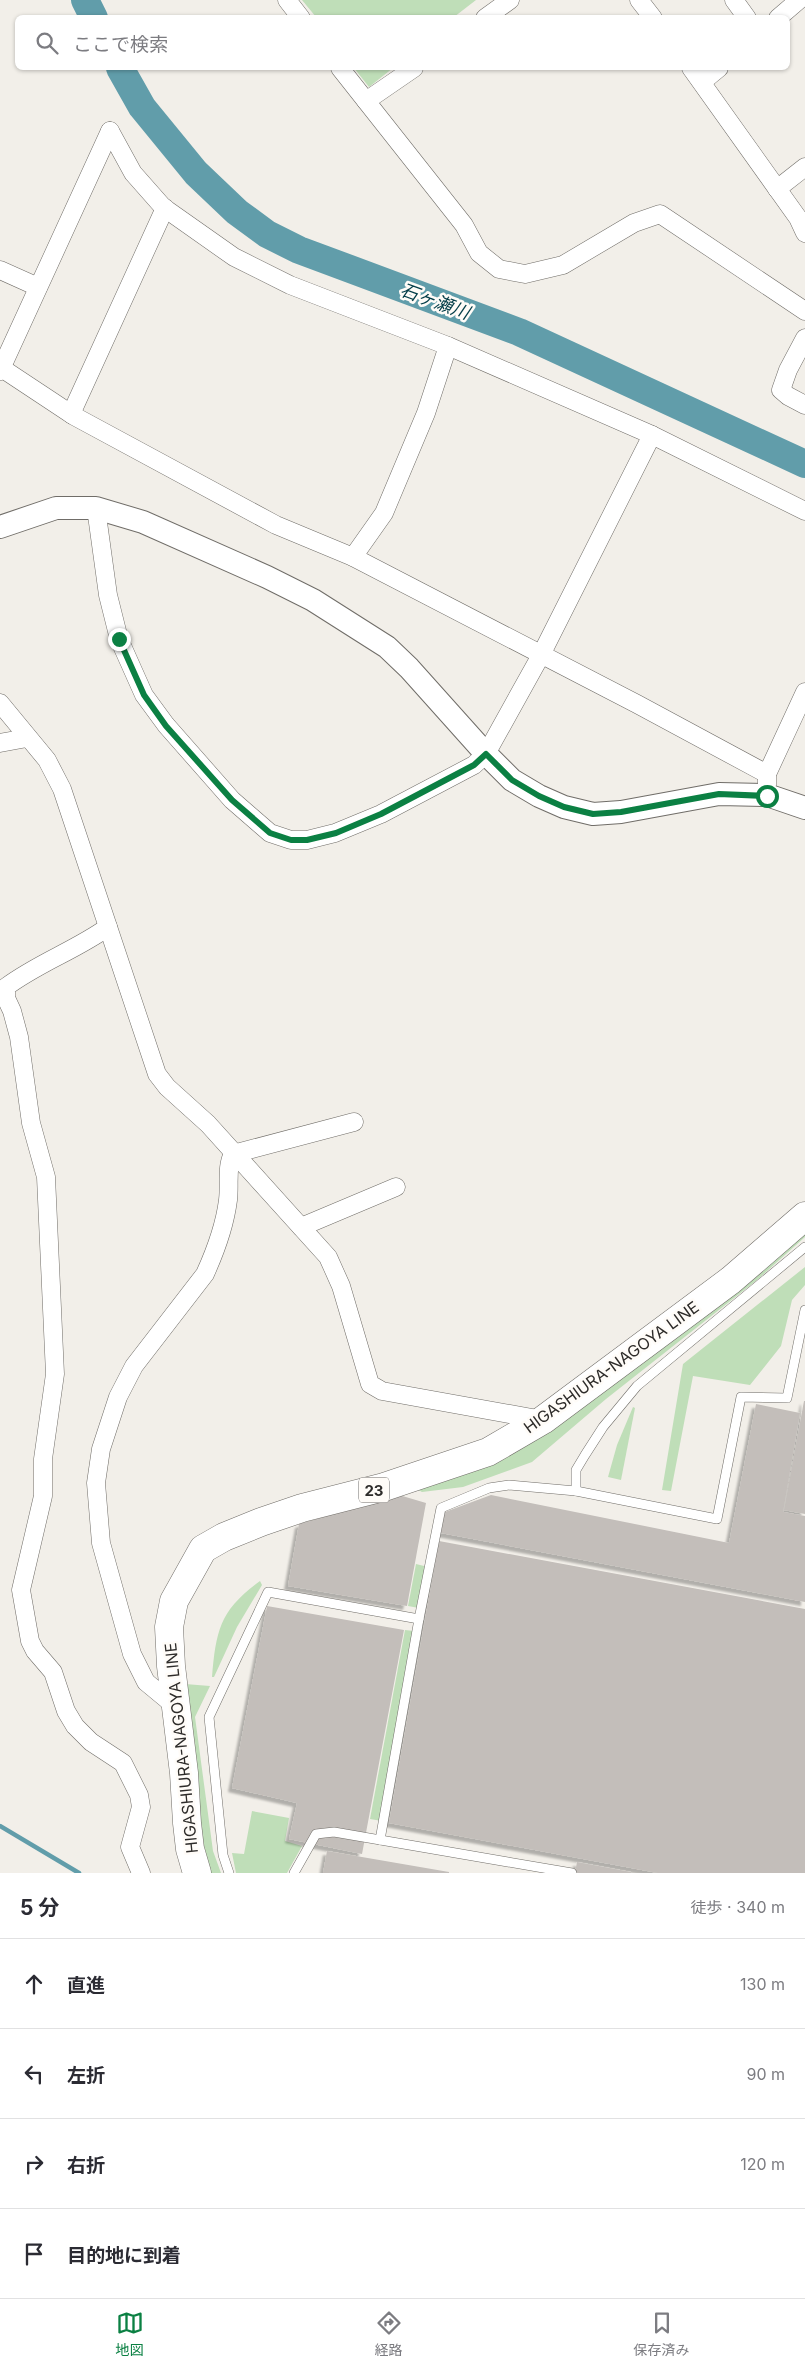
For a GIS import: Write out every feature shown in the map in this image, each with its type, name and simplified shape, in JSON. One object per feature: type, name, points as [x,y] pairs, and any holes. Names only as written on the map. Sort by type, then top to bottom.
[{"type":"main road","name":"HIGASHIURA-NAGOYA LINE","points":[[197,1873],[190,1849],[184,1773],[174,1706],[169,1627],[174,1601],[204,1549],[224,1537],[286,1513],[384,1487],[488,1452],[544,1420],[731,1280],[805,1216]]},
{"type":"street","points":[[287,0],[299,15]]},
{"type":"street","points":[[489,15],[510,0]]},
{"type":"street","points":[[639,0],[651,15]]},
{"type":"street","points":[[734,0],[745,15]]},
{"type":"street","points":[[782,15],[799,0]]},
{"type":"street","points":[[342,70],[464,225],[479,253],[499,269],[525,274],[562,265],[634,222],[660,214],[805,312]]},
{"type":"street","points":[[366,101],[411,70]]},
{"type":"street","points":[[693,70],[798,218],[805,233]]},
{"type":"street","points":[[702,82],[717,70]]},
{"type":"street","points":[[805,512],[652,435],[448,346],[263,272],[234,257],[165,208],[133,173],[110,131],[1,369],[71,414],[276,525],[352,557],[637,704],[805,808]]},
{"type":"street","points":[[777,189],[805,167]]},
{"type":"street","points":[[71,414],[165,208]]},
{"type":"street","points":[[0,270],[38,287]]},
{"type":"street","points":[[805,338],[788,370],[782,390],[788,396],[805,405]]},
{"type":"street","points":[[352,557],[384,513],[426,413],[448,346]]},
{"type":"street","points":[[96,508],[108,595],[119,639],[144,695],[166,726],[232,800],[270,833],[291,840],[307,840],[336,833],[381,814],[474,765],[486,754],[541,655],[652,435]]},
{"type":"street","points":[[0,527],[56,508],[96,508],[143,522],[267,576],[313,600],[387,648],[409,668],[486,754],[512,780],[539,796],[564,807],[593,814],[621,812],[767,785]]},
{"type":"street","points":[[767,785],[805,692]]},
{"type":"street","points":[[0,703],[47,760],[62,789],[157,1074],[167,1088],[208,1124],[233,1154],[328,1257],[347,1303],[370,1384],[382,1391],[544,1420]]},
{"type":"street","points":[[0,744],[27,738]]},
{"type":"street","points":[[108,927],[84,944],[20,976],[6,987],[6,998],[12,1011],[19,1037],[31,1123],[46,1177],[55,1374],[43,1459],[42,1496],[21,1590],[30,1641],[35,1651],[53,1672],[66,1711],[75,1726],[91,1742],[123,1763],[139,1796],[141,1808],[130,1847],[142,1873]]},
{"type":"street","points":[[174,1706],[146,1682],[132,1654],[102,1543],[97,1511],[98,1465],[118,1396],[134,1366],[205,1274],[210,1264],[228,1201],[229,1160],[233,1154],[354,1122]]},
{"type":"street","points":[[301,1227],[396,1187]]},
{"type":"lane","points":[[576,1491],[576,1470],[603,1427],[637,1386],[805,1247]]},
{"type":"lane","points":[[380,1840],[419,1619],[441,1508],[490,1488],[509,1485],[576,1491],[717,1519],[741,1397],[787,1398],[805,1310]]},
{"type":"lane","points":[[229,1873],[223,1855],[209,1717],[268,1592],[419,1619]]},
{"type":"lane","points":[[294,1873],[316,1834],[334,1832],[572,1873]]},
{"type":"green space","points":[[302,0],[476,0],[457,15],[314,15]]},
{"type":"green space","points":[[356,70],[390,70],[369,87]]},
{"type":"green space","points":[[805,1225],[805,1237],[757,1280],[606,1399],[532,1462],[463,1487],[422,1492],[411,1486],[468,1467]]},
{"type":"green space","points":[[805,1267],[805,1285],[792,1300],[781,1346],[750,1385],[693,1376],[671,1491],[662,1490],[683,1364]]},
{"type":"green space","points":[[633,1407],[635,1408],[621,1480],[608,1477],[617,1445]]},
{"type":"green space","points":[[416,1564],[428,1567],[419,1608],[408,1606]]},
{"type":"green space","points":[[260,1581],[262,1585],[237,1627],[214,1677],[212,1677],[218,1634],[222,1622],[236,1602]]},
{"type":"green space","points":[[405,1630],[414,1631],[382,1821],[370,1819]]},
{"type":"green space","points":[[185,1684],[210,1686],[195,1717],[213,1851],[221,1873],[206,1873]]},
{"type":"green space","points":[[252,1811],[289,1818],[285,1841],[302,1846],[287,1873],[236,1873],[232,1853],[244,1854]]},
{"type":"building","points":[[805,1401],[805,1514],[784,1510]]},
{"type":"building","points":[[756,1404],[800,1413],[783,1512],[805,1516],[805,1602],[441,1533],[445,1512],[491,1495],[729,1543]]},
{"type":"building","points":[[399,1495],[426,1503],[407,1606],[288,1586],[299,1524]]},
{"type":"building","points":[[439,1541],[805,1609],[805,1873],[658,1873],[389,1823]]},
{"type":"building","points":[[267,1606],[404,1630],[362,1854],[289,1839],[297,1803],[232,1788]]},
{"type":"building","points":[[327,1851],[449,1872],[449,1873],[323,1873]]},
{"type":"building","points":[[577,1862],[631,1872],[631,1873],[575,1873]]},
{"type":"waterway","name":"石ヶ瀬川","points":[[85,0],[92,15]]},
{"type":"waterway","name":"石ヶ瀬川","points":[[121,70],[142,107],[196,173],[237,212],[267,234],[299,250],[519,332],[805,464]]},
{"type":"waterway","points":[[0,1826],[79,1873]]},
{"type":"route","points":[[119,639],[144,695],[166,726],[232,800],[270,833],[291,840],[307,840],[336,833],[381,814],[474,765],[486,754],[512,780],[539,796],[564,807],[593,814],[621,812],[719,794],[767,796]]}]
